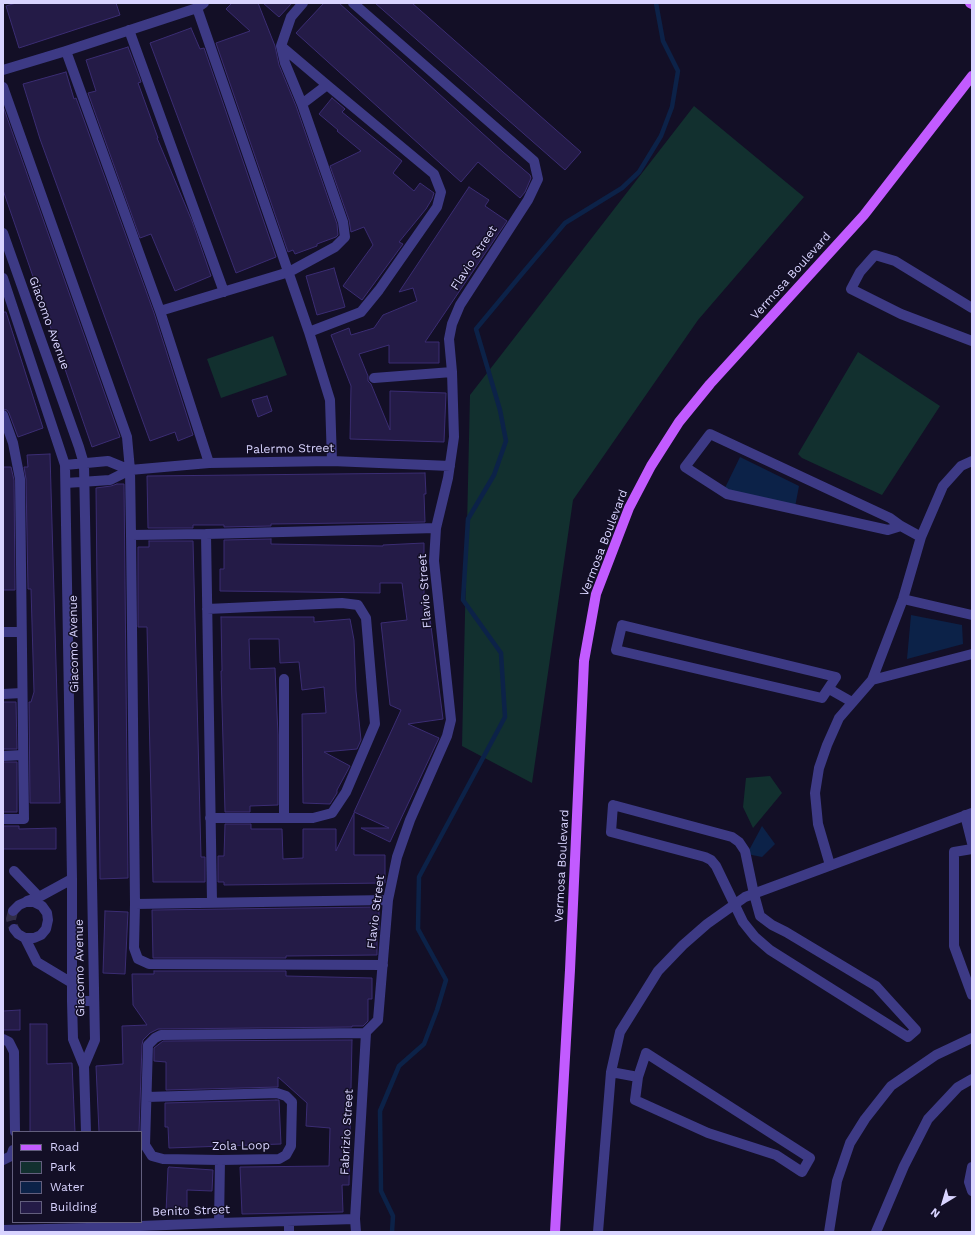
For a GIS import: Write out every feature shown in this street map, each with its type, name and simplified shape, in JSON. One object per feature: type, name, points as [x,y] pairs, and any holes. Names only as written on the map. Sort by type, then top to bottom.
[{"type":"main road","name":"Vermosa Boulevard","points":[[555,1232],[570,970],[584,661],[596,594],[629,508],[651,466],[679,422],[710,384],[864,215],[972,76]]},
{"type":"street","points":[[160,311],[289,272],[336,247],[345,236],[343,222],[302,104],[285,63],[281,46],[291,17],[304,3]]},
{"type":"street","name":"Flavio Street","points":[[353,3],[534,161],[538,179],[528,200],[460,305],[452,324],[449,339],[452,372],[454,437],[450,466],[436,528],[434,561],[451,720],[447,736],[410,820],[397,857],[388,900],[378,1020],[366,1033]]},
{"type":"street","points":[[3,70],[66,51],[200,5],[310,332],[330,400],[332,461]]},
{"type":"street","points":[[128,30],[224,292]]},
{"type":"street","points":[[281,46],[326,86],[434,174],[441,192],[437,207],[379,290],[361,312],[310,332]]},
{"type":"street","points":[[66,51],[160,311],[209,463]]},
{"type":"street","points":[[302,104],[326,86]]},
{"type":"street","points":[[3,87],[127,437],[130,470],[131,535],[135,904],[134,948],[138,959],[149,964],[382,965]]},
{"type":"street","name":"Giacomo Avenue","points":[[3,233],[84,464],[95,1040],[84,1066]]},
{"type":"street","points":[[972,308],[895,261],[875,255],[860,272],[851,289],[901,314],[972,341]]},
{"type":"street","name":"Giacomo Avenue","points":[[3,278],[65,465],[72,879],[73,1039],[84,1066],[86,1131]]},
{"type":"street","points":[[374,378],[452,372]]},
{"type":"street","points":[[3,415],[13,443],[20,479],[24,819],[3,819]]},
{"type":"street","points":[[901,526],[888,530],[727,494],[685,467],[710,434],[890,518],[921,537]]},
{"type":"street","points":[[65,465],[108,461],[130,470]]},
{"type":"street","name":"Palermo Street","points":[[130,470],[209,463],[332,461],[450,466]]},
{"type":"street","points":[[830,865],[818,824],[814,793],[819,768],[827,745],[839,718],[872,680],[903,599],[921,537],[943,486],[961,466],[972,462]]},
{"type":"street","points":[[66,483],[110,480],[130,470]]},
{"type":"street","points":[[131,535],[436,528]]},
{"type":"street","points":[[206,534],[212,902]]},
{"type":"street","points":[[903,599],[972,615]]},
{"type":"street","points":[[207,609],[342,603],[358,606],[366,618],[375,724],[346,792],[332,813],[313,818],[210,818]]},
{"type":"street","points":[[622,625],[836,677],[829,689],[822,698],[616,650],[622,625]]},
{"type":"street","points":[[3,632],[21,632]]},
{"type":"street","points":[[872,680],[972,654]]},
{"type":"street","points":[[284,679],[284,818]]},
{"type":"street","points":[[829,689],[852,702]]},
{"type":"street","points":[[3,694],[22,694]]},
{"type":"street","points":[[3,756],[23,755]]},
{"type":"street","points":[[613,805],[732,837],[739,842],[745,851],[760,916],[772,925],[876,986],[916,1030],[908,1037],[770,950],[755,937],[743,922],[735,904],[716,866],[711,860],[705,857],[611,832],[613,805]]},
{"type":"street","points":[[598,1232],[611,1072],[620,1032],[658,971],[683,945],[745,897],[968,814],[972,843]]},
{"type":"street","points":[[972,849],[954,852],[954,946],[972,995]]},
{"type":"street","points":[[14,871],[39,897]]},
{"type":"street","points":[[13,911],[19,905],[39,897],[72,879]]},
{"type":"street","points":[[135,904],[388,900]]},
{"type":"street","points":[[14,929],[18,934],[25,938],[34,938],[41,935],[46,929],[48,920],[42,906],[34,902],[26,902]]},
{"type":"street","points":[[743,922],[760,916]]},
{"type":"street","points":[[25,938],[37,962],[72,983]]},
{"type":"street","points":[[72,1001],[94,1001]]},
{"type":"street","name":"Zola Loop","points":[[147,1097],[277,1093],[286,1096],[292,1102],[291,1146],[286,1155],[279,1159],[163,1159],[152,1156],[145,1145],[148,1045],[155,1038],[161,1035],[366,1033]]},
{"type":"street","name":"Fabrizio Street","points":[[356,1232],[366,1033]]},
{"type":"street","points":[[829,1232],[837,1181],[850,1143],[865,1119],[891,1086],[936,1055],[972,1038]]},
{"type":"street","points":[[3,1039],[9,1042],[14,1052],[15,1131]]},
{"type":"street","points":[[646,1053],[810,1158],[802,1172],[776,1155],[708,1133],[635,1100],[638,1077],[646,1053]]},
{"type":"street","points":[[611,1072],[638,1077]]},
{"type":"street","points":[[876,1232],[904,1166],[928,1119],[958,1086],[972,1080]]},
{"type":"street","points":[[3,1160],[11,1156],[12,1153]]},
{"type":"street","points":[[219,1223],[220,1160]]},
{"type":"street","points":[[972,1167],[969,1182],[972,1191]]},
{"type":"street","name":"Benito Street","points":[[3,1230],[219,1223],[289,1227],[356,1219]]},
{"type":"green space","points":[[694,106],[804,197],[698,320],[573,500],[532,783],[462,746],[470,395]]},
{"type":"green space","points":[[273,336],[287,375],[221,398],[207,359]]},
{"type":"green space","points":[[858,352],[940,406],[882,495],[802,458],[798,454]]},
{"type":"green space","points":[[770,776],[782,793],[753,828],[743,807],[746,778]]},
{"type":"water","points":[[740,457],[799,486],[795,507],[723,492]]},
{"type":"water","points":[[911,615],[962,625],[963,644],[907,659]]},
{"type":"water","points":[[762,826],[775,844],[762,857],[747,854]]},
{"type":"building","points":[[16,3],[116,3],[120,15],[19,48],[6,6]]},
{"type":"building","points":[[232,3],[258,3],[275,46],[279,65],[296,106],[337,224],[338,235],[336,237],[295,254],[293,250],[288,252],[216,43],[250,31],[226,9]]},
{"type":"building","points":[[263,3],[292,3],[279,17]]},
{"type":"building","points":[[324,3],[339,3],[530,175],[531,178],[525,192],[520,198],[478,162],[461,182],[296,33]]},
{"type":"building","points":[[375,3],[412,3],[581,152],[565,170]]},
{"type":"building","points":[[191,28],[200,49],[204,48],[276,257],[236,273],[150,43]]},
{"type":"building","points":[[128,47],[141,82],[138,83],[157,138],[192,221],[211,276],[175,291],[151,234],[140,238],[88,93],[96,91],[86,60]]},
{"type":"building","points":[[66,72],[74,99],[76,98],[154,313],[193,435],[178,441],[175,432],[150,441],[40,139],[23,84]]},
{"type":"building","points":[[332,98],[345,109],[342,112],[402,161],[393,173],[414,191],[420,183],[434,193],[426,209],[399,242],[403,244],[362,300],[343,286],[373,245],[364,227],[351,232],[349,220],[330,166],[361,151],[319,114]]},
{"type":"building","points":[[3,106],[120,437],[92,447],[3,190]]},
{"type":"building","points":[[469,187],[489,200],[485,206],[507,221],[425,342],[439,342],[439,363],[389,363],[389,345],[359,354],[368,376],[368,381],[371,384],[390,430],[390,391],[446,393],[444,442],[350,439],[351,386],[331,335],[349,328],[351,335],[374,328],[383,315],[417,301],[413,288],[399,292]]},
{"type":"building","points":[[334,268],[345,307],[317,315],[306,276]]},
{"type":"building","points":[[3,312],[6,312],[43,428],[18,437],[9,413],[7,410],[3,409]]},
{"type":"building","points":[[267,396],[272,411],[258,417],[252,400]]},
{"type":"building","points":[[50,454],[60,803],[30,803],[29,702],[31,702],[34,692],[31,589],[28,589],[26,479],[24,467],[28,467],[27,455]]},
{"type":"building","points":[[3,467],[11,467],[14,480],[15,590],[3,590]]},
{"type":"building","points":[[425,473],[425,522],[271,524],[271,526],[224,527],[224,525],[193,525],[193,528],[148,528],[147,476]]},
{"type":"building","points":[[124,484],[128,878],[100,879],[96,488]]},
{"type":"building","points":[[271,539],[271,544],[383,546],[424,543],[424,596],[427,595],[443,719],[408,724],[439,738],[390,842],[361,828],[389,828],[354,812],[401,710],[390,705],[381,623],[407,620],[402,583],[380,583],[380,593],[220,591],[220,569],[224,569],[224,540]]},
{"type":"building","points":[[149,541],[193,541],[201,857],[205,857],[205,882],[153,882],[147,627],[138,627],[138,547],[149,547]]},
{"type":"building","points":[[221,617],[314,617],[314,622],[350,619],[354,640],[356,691],[361,740],[357,749],[324,752],[350,766],[330,804],[303,803],[302,714],[326,713],[324,687],[302,690],[299,662],[280,663],[279,639],[249,639],[250,669],[275,668],[278,735],[278,805],[250,806],[250,812],[225,812]]},
{"type":"building","points":[[3,702],[16,702],[17,749],[3,749]]},
{"type":"building","points":[[3,762],[17,762],[17,812],[3,812]]},
{"type":"building","points":[[354,813],[354,855],[385,855],[385,883],[224,885],[224,882],[218,882],[218,856],[224,856],[225,824],[251,824],[251,829],[282,829],[283,859],[303,858],[303,829],[336,829],[336,851]]},
{"type":"building","points":[[3,826],[19,826],[19,829],[56,828],[56,849],[3,849]]},
{"type":"building","points":[[379,907],[377,955],[286,956],[286,958],[153,958],[152,910]]},
{"type":"building","points":[[105,911],[128,912],[125,974],[103,973]]},
{"type":"building","points":[[154,971],[286,971],[286,976],[372,978],[372,999],[368,999],[368,1021],[363,1026],[158,1029],[150,1033],[143,1040],[142,1045],[139,1131],[99,1131],[96,1066],[123,1064],[122,1026],[147,1025],[133,1005],[132,974],[154,974]]},
{"type":"building","points":[[20,1010],[20,1030],[3,1030],[3,1011]]},
{"type":"building","points":[[30,1024],[47,1024],[47,1064],[72,1063],[75,1131],[30,1131]]},
{"type":"building","points":[[352,1040],[349,1185],[342,1185],[343,1212],[242,1214],[240,1167],[329,1166],[330,1128],[306,1126],[307,1103],[278,1077],[278,1087],[166,1090],[166,1062],[154,1061],[154,1048],[163,1041]]},
{"type":"building","points":[[279,1100],[281,1144],[169,1148],[168,1127],[165,1127],[165,1103]]},
{"type":"building","points":[[169,1167],[213,1170],[212,1191],[187,1190],[187,1212],[166,1212]]},
{"type":"waterway","points":[[392,1232],[393,1216],[381,1191],[380,1111],[399,1066],[424,1044],[437,1010],[446,980],[418,929],[419,877],[505,717],[501,653],[463,600],[468,519],[494,475],[506,441],[500,410],[476,329],[565,223],[622,188],[639,172],[661,136],[672,107],[678,71],[663,41],[656,3]]},
{"type":"tunnel","points":[[13,911],[11,919],[14,929]]}]
